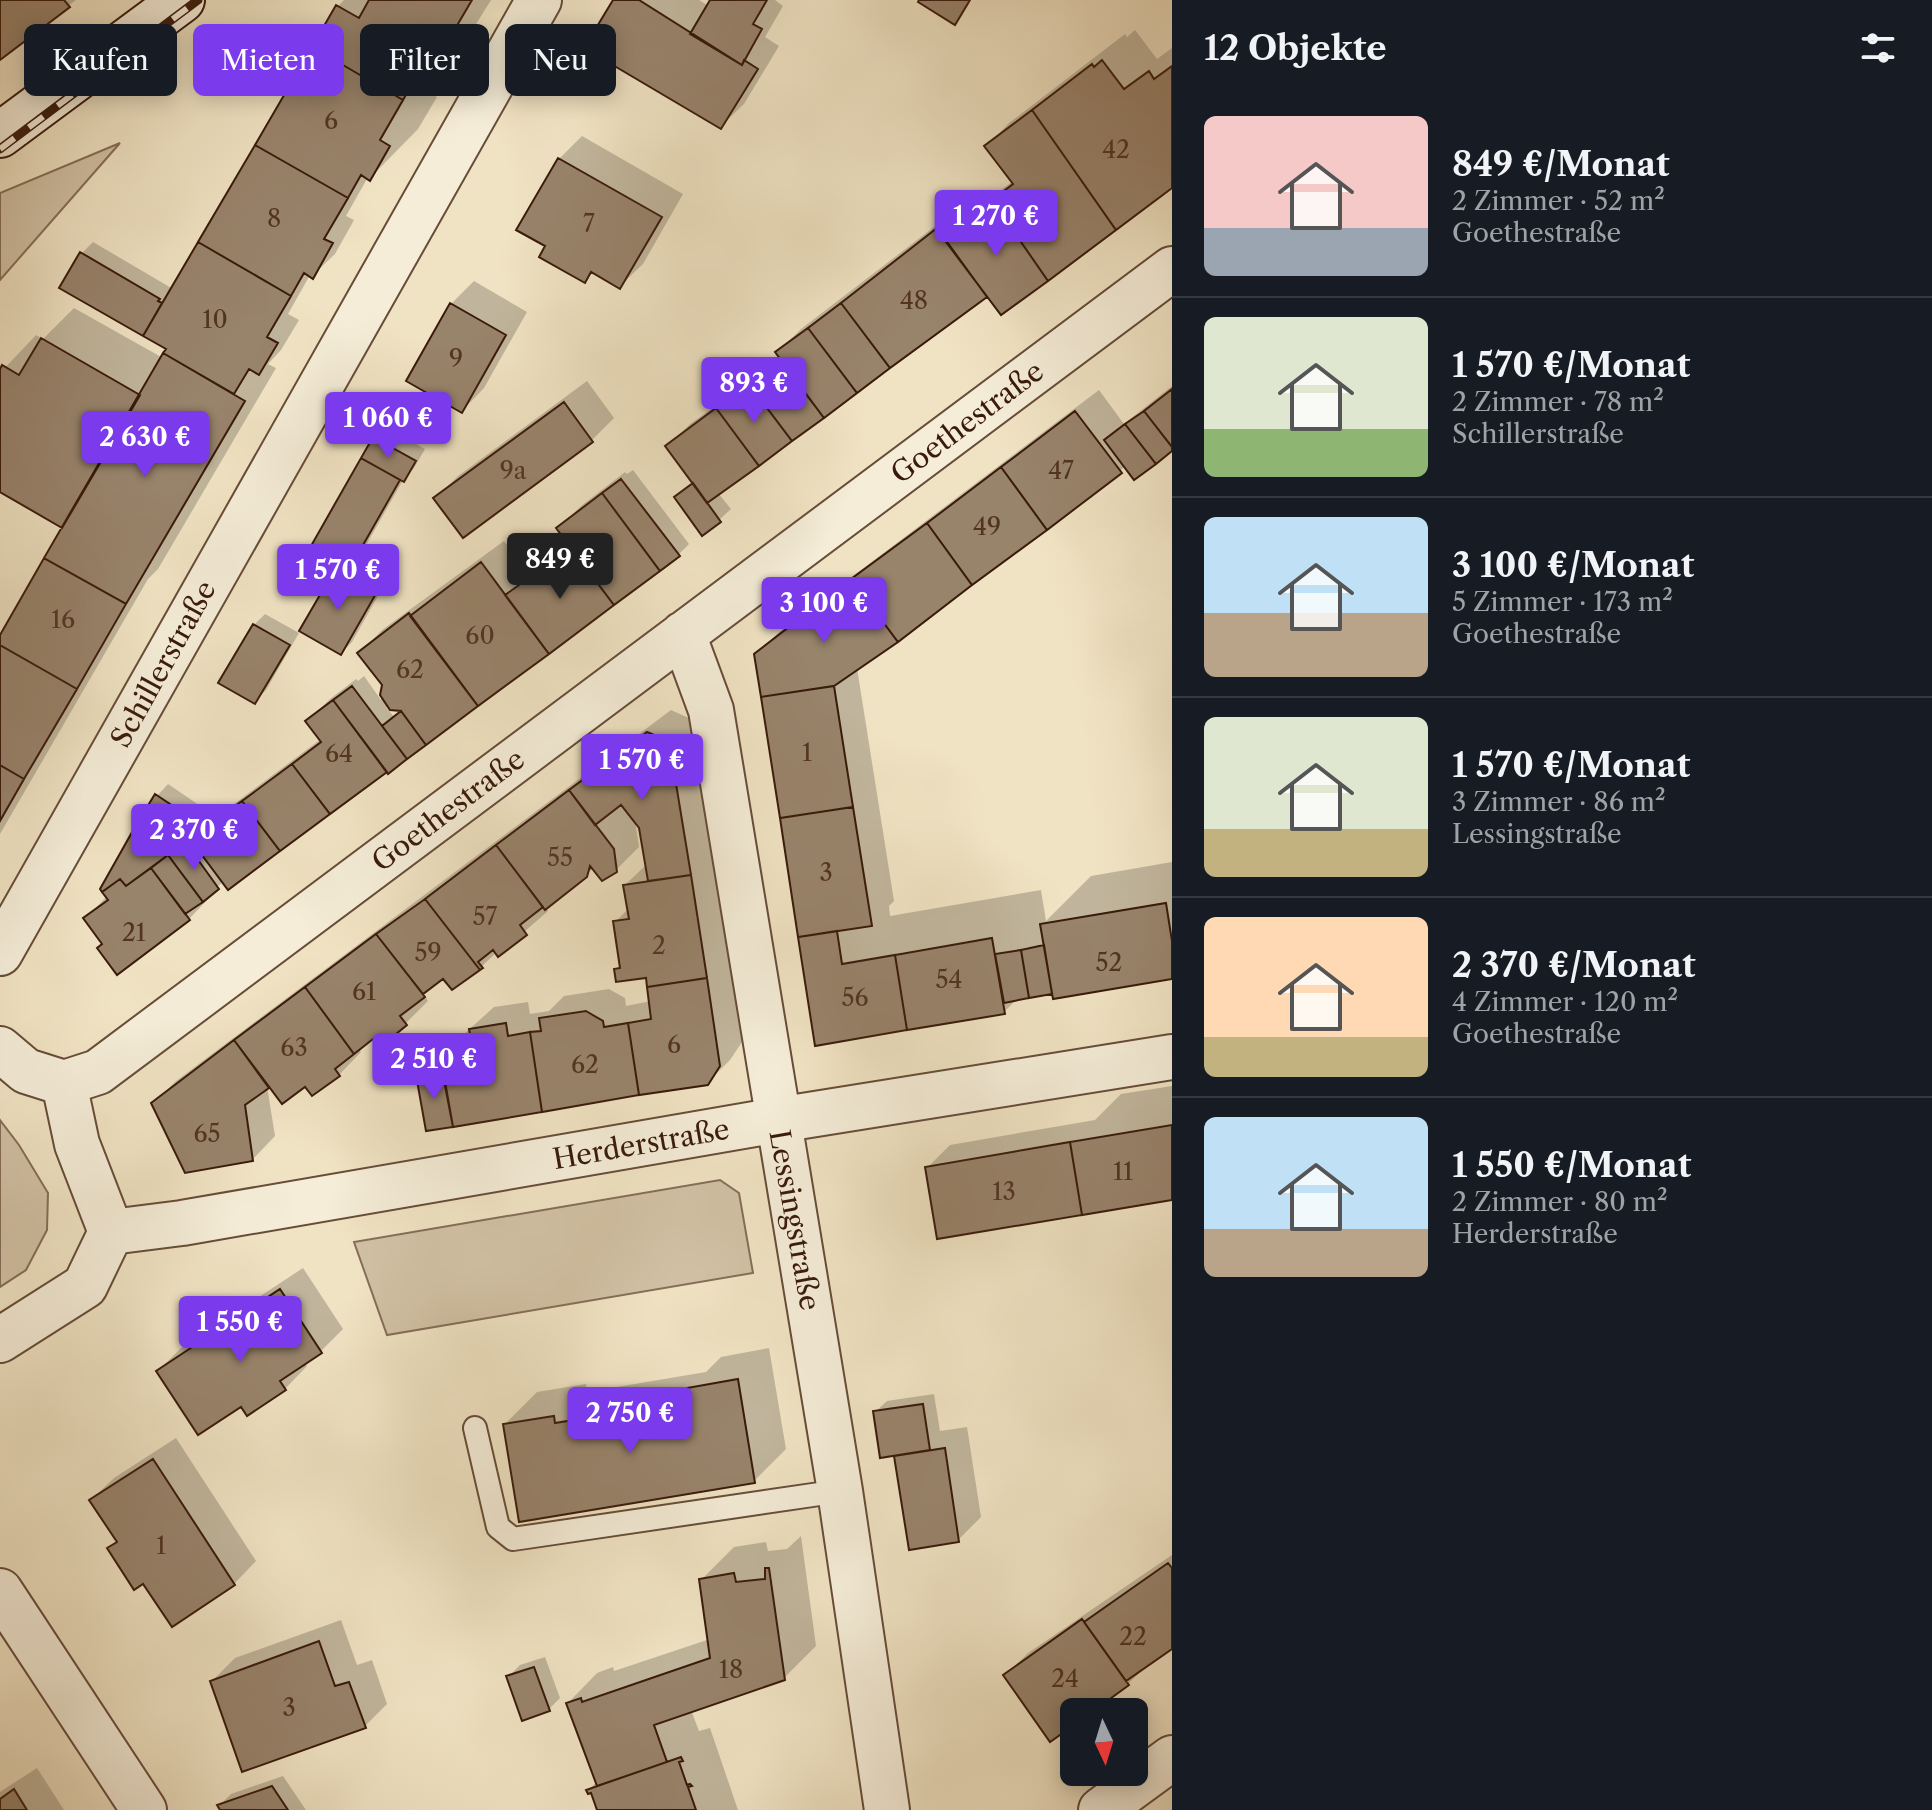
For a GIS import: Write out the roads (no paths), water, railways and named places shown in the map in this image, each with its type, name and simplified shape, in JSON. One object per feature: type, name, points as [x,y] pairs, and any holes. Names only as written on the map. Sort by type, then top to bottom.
[{"type":"street","points":[[0,135],[182,0]]},
{"type":"street","name":"Schillerstraße","points":[[0,953],[539,0]]},
{"type":"street","name":"Goethestraße","points":[[64,1083],[98,1072],[1172,269]]},
{"type":"street","name":"Lessingstraße","points":[[683,634],[711,710],[840,1491],[887,1810]]},
{"type":"street","points":[[0,1049],[26,1071],[64,1083],[77,1144],[111,1232],[85,1286],[0,1340]]},
{"type":"street","name":"Herderstraße","points":[[111,1232],[182,1223],[778,1120],[1172,1057]]},
{"type":"street","points":[[0,1591],[144,1810]]},
{"type":"street","points":[[1101,1810],[1172,1758]]},
{"type":"lane","points":[[475,1428],[498,1527],[513,1539],[840,1491]]},
{"type":"railway","points":[[0,149],[198,0]]}]
